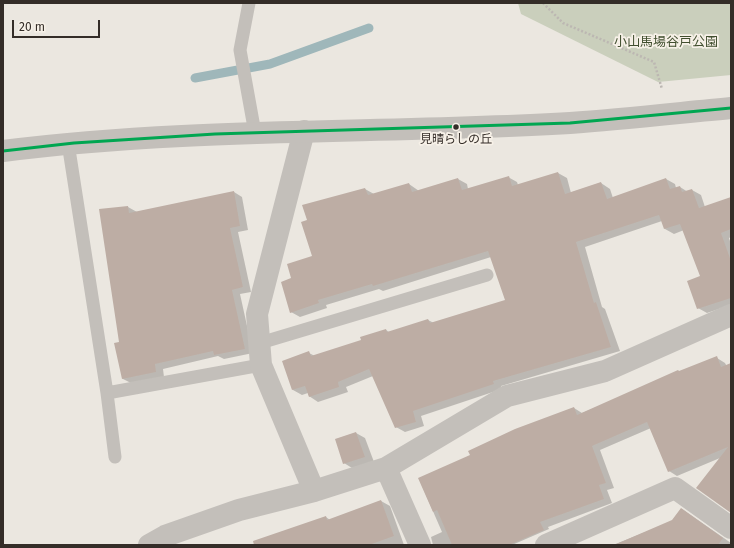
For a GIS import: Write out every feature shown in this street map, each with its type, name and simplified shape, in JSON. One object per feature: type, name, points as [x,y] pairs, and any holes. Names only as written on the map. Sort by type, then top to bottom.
[{"type":"street","points":[[3,151],[68,143],[254,133],[571,123],[731,108]]},
{"type":"street","points":[[304,131],[257,314],[262,365],[314,491]]},
{"type":"street","points":[[149,545],[165,536],[239,510],[314,491],[386,468],[507,396],[605,371],[731,315]]},
{"type":"street","points":[[386,468],[420,545]]},
{"type":"street","points":[[546,545],[675,488],[731,528]]},
{"type":"lane","points":[[249,3],[240,50],[254,133]]},
{"type":"lane","points":[[68,143],[108,393],[115,457]]},
{"type":"lane","points":[[260,343],[487,275]]},
{"type":"lane","points":[[108,393],[262,365]]},
{"type":"path","points":[[543,3],[563,23],[654,62],[663,90]]},
{"type":"green space","name":"小山馬場谷戸公園","points":[[518,3],[731,3],[731,75],[658,82],[521,14]]},
{"type":"building","points":[[558,172],[565,194],[601,182],[607,199],[666,178],[670,189],[680,186],[682,192],[692,189],[699,208],[731,197],[731,229],[721,233],[731,261],[731,298],[697,309],[687,281],[700,276],[680,224],[664,229],[659,215],[576,242],[594,303],[596,302],[611,347],[493,381],[494,384],[413,411],[416,422],[395,428],[369,369],[338,382],[339,387],[309,397],[305,386],[292,390],[282,361],[309,351],[311,356],[361,340],[360,337],[386,329],[387,332],[428,319],[430,323],[505,300],[488,251],[373,286],[372,284],[318,300],[319,303],[290,313],[281,282],[291,278],[287,264],[312,256],[301,222],[307,220],[302,205],[365,188],[368,195],[409,183],[412,192],[458,178],[462,190],[509,176],[512,186]]},
{"type":"building","points":[[234,191],[240,226],[230,228],[243,287],[232,290],[245,349],[214,355],[213,351],[155,364],[156,372],[122,379],[114,343],[119,342],[99,209],[128,206],[129,213]]},
{"type":"building","points":[[717,356],[721,367],[731,363],[731,513],[696,488],[728,447],[668,472],[647,422],[592,446],[606,483],[599,485],[604,499],[540,522],[544,530],[509,545],[452,545],[437,510],[433,512],[418,478],[470,455],[468,451],[515,429],[574,407],[577,415],[678,370],[679,371]]},
{"type":"building","points":[[356,432],[365,457],[343,464],[335,439]]},
{"type":"building","points":[[381,500],[394,536],[369,545],[254,545],[253,541],[326,516],[327,520]]},
{"type":"building","points":[[681,508],[723,538],[718,545],[614,545],[672,520]]},
{"type":"waterway","points":[[195,78],[270,64],[369,28]]},
{"type":"transit line","points":[[3,151],[74,143],[215,134],[570,123],[731,108]]},
{"type":"place","name":"見晴らしの丘","points":[[456,127]]}]
